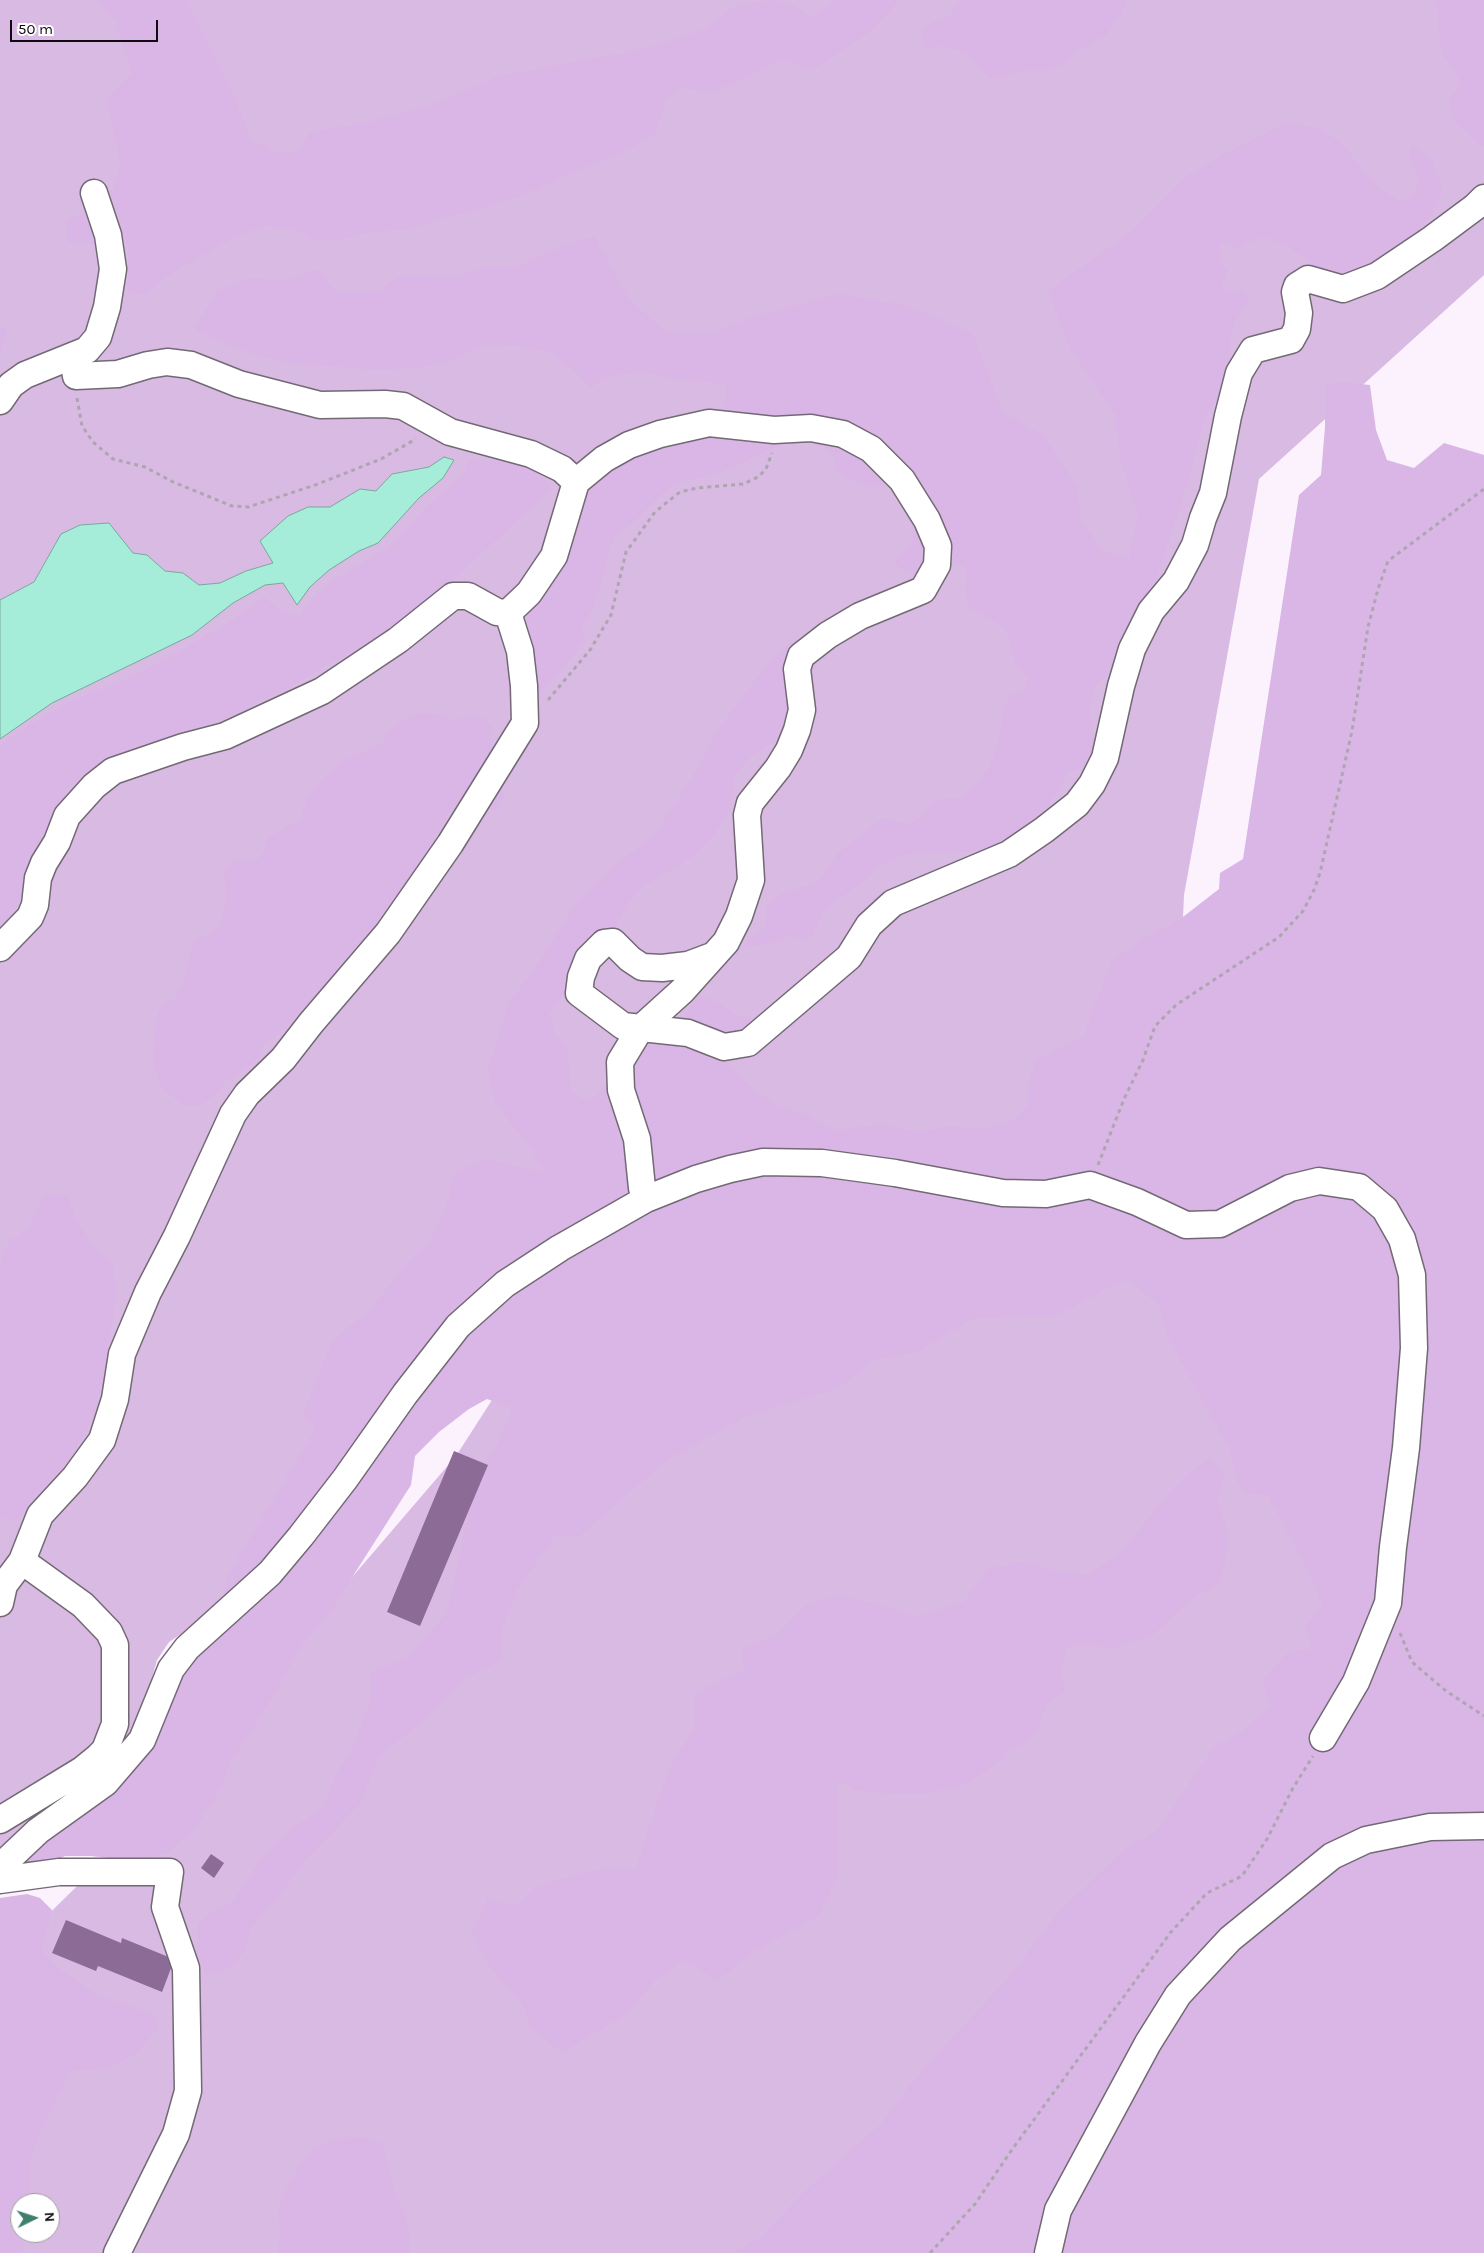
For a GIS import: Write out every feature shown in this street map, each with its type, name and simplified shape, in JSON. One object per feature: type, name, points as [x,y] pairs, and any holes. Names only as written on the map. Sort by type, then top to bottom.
[{"type":"street","points":[[75,366],[98,337],[112,284],[113,269],[108,235],[94,193]]},
{"type":"street","points":[[712,956],[688,965],[662,968],[642,967],[630,959],[613,942],[604,943],[588,959],[580,977],[579,993],[624,1026],[688,1033],[724,1047],[748,1043],[849,957],[870,925],[893,903],[1009,854],[1077,804],[1092,784],[1105,758],[1121,686],[1132,649],[1151,611],[1176,581],[1195,545],[1213,493],[1228,416],[1239,373],[1254,350],[1291,340],[1297,329],[1299,313],[1295,292],[1297,286],[1308,279],[1343,289],[1377,276],[1432,239],[1484,198]]},
{"type":"street","points":[[0,401],[11,385],[25,375],[75,366],[118,374],[148,365],[167,362],[191,365],[239,384],[320,405],[385,404],[403,406],[435,426],[450,432],[531,454],[562,469],[576,482]]},
{"type":"street","points":[[0,948],[30,917],[35,905],[38,878],[57,842],[67,816],[94,786],[113,771],[183,747],[225,736],[322,691],[398,640],[453,596],[468,596],[497,612],[508,613],[529,593],[554,556],[576,482],[604,459],[629,446],[660,434],[709,423],[774,430],[811,428],[843,434],[871,449],[902,480],[927,520],[938,546],[937,565],[923,590],[860,616],[801,656],[797,669],[802,710],[797,730],[789,750],[778,768],[750,803],[747,815],[751,880],[739,916],[726,942],[682,991],[640,1029],[620,1062],[621,1090],[637,1139],[642,1188],[646,1199]]},
{"type":"street","points":[[0,1603],[4,1585],[22,1561],[40,1515],[75,1477],[102,1440],[115,1398],[122,1354],[148,1292],[177,1236],[233,1114],[248,1094],[283,1059],[311,1023],[388,933],[450,844],[525,724],[524,686],[520,651],[508,613]]},
{"type":"street","points":[[0,1820],[82,1770],[106,1766],[142,1740],[171,1668],[187,1648],[270,1573],[345,1479],[405,1394],[458,1326],[505,1284],[560,1248],[646,1199],[696,1179],[763,1162],[822,1163],[895,1173],[1003,1193],[1046,1194],[1090,1184],[1137,1202],[1186,1225],[1220,1224],[1290,1188],[1319,1181],[1359,1187],[1385,1209],[1402,1239],[1412,1275],[1414,1348],[1406,1448],[1388,1603],[1356,1682],[1323,1738]]},
{"type":"street","points":[[0,1867],[38,1831],[105,1783],[105,1750],[115,1724],[115,1645],[109,1632],[83,1605],[22,1561]]},
{"type":"street","points":[[1048,2253],[1058,2210],[1148,2044],[1178,1995],[1230,1939],[1332,1856],[1366,1840],[1430,1827],[1484,1826]]},
{"type":"street","points":[[0,1880],[59,1872],[170,1872],[165,1907],[186,1968],[188,2090],[176,2134],[117,2253]]},
{"type":"path","points":[[75,366],[77,404],[82,426],[93,442],[113,459],[145,467],[173,482],[232,506],[248,507],[271,501],[381,459],[406,446],[435,426]]},
{"type":"path","points":[[525,724],[590,650],[611,615],[626,552],[655,512],[680,492],[697,488],[743,484],[758,477],[766,469],[773,451],[774,430]]},
{"type":"path","points":[[1090,1184],[1124,1099],[1143,1060],[1155,1026],[1176,1005],[1279,937],[1303,911],[1320,873],[1352,732],[1368,627],[1378,589],[1388,562],[1484,489]]},
{"type":"path","points":[[1388,1603],[1412,1662],[1446,1691],[1484,1716]]},
{"type":"path","points":[[930,2253],[975,2204],[1011,2151],[1171,1932],[1207,1892],[1242,1876],[1268,1839],[1293,1788],[1323,1738]]},
{"type":"shaded area","points":[[0,0],[1484,0],[1484,275],[1259,479],[1184,895],[1181,964],[1083,1161],[757,1152],[275,1552],[193,1626],[169,1642],[157,1660],[142,1714],[120,1748],[0,1852]]},
{"type":"shaded area","points":[[98,0],[186,0],[234,95],[250,138],[271,151],[296,153],[311,132],[368,122],[426,107],[499,76],[623,53],[666,42],[707,28],[735,6],[774,0],[793,5],[812,17],[837,0],[899,0],[872,30],[812,70],[784,59],[711,93],[679,88],[666,99],[655,135],[611,158],[559,178],[519,197],[407,229],[370,232],[340,240],[312,239],[292,228],[265,226],[235,237],[192,261],[166,277],[146,295],[128,292],[129,248],[124,237],[89,244],[67,242],[67,220],[83,212],[113,189],[121,165],[107,102],[113,92],[132,74],[115,21]]},
{"type":"shaded area","points":[[961,0],[1127,0],[1121,15],[1105,36],[1073,54],[1063,65],[1045,71],[1019,71],[990,79],[966,52],[935,46],[926,50],[921,32],[933,22],[949,16]]},
{"type":"shaded area","points":[[1433,0],[1484,0],[1484,146],[1482,147],[1454,121],[1449,100],[1462,83],[1441,51],[1437,8]]},
{"type":"shaded area","points":[[1287,123],[1322,129],[1342,144],[1375,185],[1400,201],[1414,196],[1419,180],[1409,157],[1412,145],[1432,158],[1443,191],[1430,217],[1408,245],[1356,277],[1320,277],[1310,261],[1288,247],[1265,237],[1247,243],[1238,249],[1226,241],[1219,244],[1220,264],[1228,271],[1221,285],[1228,291],[1244,292],[1249,300],[1235,322],[1231,337],[1229,373],[1222,391],[1204,420],[1191,472],[1158,575],[1128,626],[1110,674],[1096,684],[1089,709],[1095,747],[1083,767],[1067,774],[1059,790],[1040,815],[1024,830],[1005,838],[995,845],[969,852],[922,852],[899,856],[879,866],[868,878],[826,908],[810,938],[800,940],[788,936],[770,943],[745,948],[749,938],[765,928],[766,906],[782,894],[816,882],[825,874],[837,854],[883,818],[908,824],[920,818],[935,800],[962,797],[972,789],[989,768],[996,749],[1005,706],[1012,694],[1026,691],[1028,678],[1015,662],[1007,632],[990,618],[970,609],[965,593],[966,568],[954,561],[943,573],[918,576],[902,570],[894,562],[911,545],[915,530],[908,508],[891,486],[882,485],[870,488],[856,482],[838,471],[833,457],[824,447],[798,441],[786,442],[712,476],[686,480],[665,491],[626,529],[615,535],[594,606],[582,627],[585,639],[578,650],[530,706],[524,624],[571,530],[593,477],[718,413],[724,406],[726,386],[703,381],[681,380],[641,371],[603,378],[591,388],[577,373],[546,350],[505,345],[483,345],[444,363],[414,368],[378,370],[294,363],[260,356],[222,343],[194,329],[217,291],[249,278],[284,281],[317,269],[336,292],[379,291],[402,275],[452,277],[483,268],[515,268],[571,242],[595,237],[628,298],[666,333],[713,333],[756,316],[839,294],[898,304],[929,314],[973,334],[1002,411],[1044,436],[1077,486],[1080,516],[1101,551],[1129,558],[1138,515],[1120,459],[1115,414],[1070,349],[1048,291],[1127,235],[1185,177],[1223,155]]},
{"type":"shaded area","points":[[8,327],[0,354],[0,328]]},
{"type":"shaded area","points":[[1341,382],[1370,385],[1376,430],[1387,460],[1414,468],[1444,443],[1484,455],[1484,2253],[733,2253],[761,2237],[805,2191],[880,2125],[907,2089],[1006,1981],[1058,1913],[1124,1850],[1157,1831],[1214,1747],[1245,1729],[1269,1707],[1263,1680],[1289,1651],[1313,1649],[1305,1627],[1323,1604],[1303,1562],[1268,1495],[1245,1493],[1237,1480],[1230,1450],[1166,1334],[1159,1305],[1129,1280],[1107,1288],[1059,1315],[974,1318],[917,1352],[876,1359],[837,1389],[749,1415],[667,1460],[579,1536],[555,1536],[517,1590],[501,1631],[502,1660],[462,1680],[425,1719],[378,1757],[361,1802],[303,1863],[282,1892],[250,1929],[245,1949],[233,1966],[207,1976],[197,1956],[197,1926],[208,1914],[233,1901],[267,1852],[296,1825],[323,1809],[335,1776],[351,1751],[371,1701],[371,1673],[409,1656],[447,1613],[476,1481],[498,1444],[512,1408],[487,1399],[469,1409],[439,1432],[415,1456],[411,1485],[330,1612],[303,1644],[256,1724],[232,1759],[221,1786],[197,1827],[167,1853],[133,1861],[91,1856],[65,1856],[48,1864],[31,1865],[22,1860],[46,1841],[173,1681],[218,1632],[227,1577],[315,1430],[303,1412],[333,1340],[369,1311],[409,1261],[430,1242],[447,1205],[454,1174],[485,1159],[544,1172],[531,1148],[495,1103],[488,1070],[509,1002],[531,975],[577,902],[619,862],[654,836],[700,765],[714,735],[773,657],[791,642],[806,638],[820,653],[810,682],[786,734],[751,756],[734,775],[732,807],[713,836],[694,856],[643,886],[630,901],[616,927],[597,938],[569,988],[549,1014],[555,1033],[568,1047],[572,1092],[586,1101],[597,1096],[611,1075],[639,1044],[654,1040],[681,1021],[698,996],[720,1003],[736,1015],[751,1018],[749,1028],[715,1054],[732,1066],[744,1082],[775,1104],[805,1114],[835,1130],[886,1124],[917,1133],[949,1126],[982,1129],[1015,1118],[1027,1106],[1029,1080],[1036,1060],[1083,1036],[1112,961],[1140,941],[1179,920],[1219,889],[1220,873],[1243,859],[1299,495],[1321,475],[1325,427],[1325,385]]},
{"type":"shaded area","points":[[444,457],[454,460],[443,478],[419,498],[378,543],[359,551],[329,570],[310,587],[297,605],[283,583],[265,585],[233,603],[192,635],[52,703],[0,739],[0,600],[34,582],[61,534],[80,525],[109,523],[133,553],[147,555],[165,571],[183,573],[199,585],[220,583],[246,571],[273,563],[260,541],[288,516],[308,507],[330,507],[360,489],[376,491],[392,474],[429,467]]},
{"type":"shaded area","points":[[470,460],[520,463],[547,481],[551,489],[456,577],[401,621],[361,646],[276,695],[257,701],[241,713],[173,735],[91,769],[68,788],[32,862],[23,885],[20,902],[0,932],[0,746],[13,735],[71,701],[133,676],[178,652],[237,617],[264,597],[278,609],[300,616],[313,597],[333,580],[391,546],[429,504],[462,476]]},
{"type":"shaded area","points":[[420,713],[440,715],[454,721],[467,716],[484,718],[491,727],[492,758],[496,786],[505,794],[498,810],[484,809],[465,804],[452,807],[409,883],[385,909],[376,924],[340,963],[326,985],[281,1032],[263,1044],[259,1056],[251,1065],[226,1081],[220,1090],[200,1106],[183,1105],[161,1087],[153,1064],[157,1014],[164,1004],[175,998],[184,982],[190,951],[198,938],[209,935],[217,929],[223,917],[227,897],[224,874],[233,861],[255,861],[264,852],[266,840],[286,827],[299,822],[307,799],[316,786],[345,759],[361,754],[383,743],[389,732],[401,722]]},
{"type":"shaded area","points":[[68,1195],[76,1219],[94,1248],[112,1263],[117,1293],[101,1389],[93,1420],[68,1460],[16,1521],[0,1518],[0,1264],[9,1240],[24,1232],[33,1220],[43,1196]]},
{"type":"shaded area","points":[[1129,1215],[1380,1589],[813,2253],[0,2253],[0,1962],[142,1822],[456,1456],[492,1400]]},
{"type":"shaded area","points":[[1211,1458],[1224,1472],[1217,1501],[1228,1531],[1227,1555],[1220,1582],[1194,1597],[1151,1636],[1111,1649],[1087,1643],[1067,1647],[1061,1667],[1064,1692],[1046,1704],[1038,1730],[1022,1745],[1007,1750],[1003,1760],[961,1786],[926,1794],[897,1794],[855,1790],[838,1780],[838,1877],[818,1917],[752,1952],[718,1980],[683,1961],[656,1979],[624,2016],[562,2052],[533,2030],[522,2004],[487,1963],[472,1934],[488,1898],[516,1906],[536,1887],[564,1878],[598,1869],[636,1869],[673,1760],[695,1730],[695,1693],[745,1669],[741,1648],[776,1636],[805,1605],[839,1596],[881,1605],[918,1617],[964,1602],[987,1569],[1024,1562],[1058,1571],[1090,1575],[1123,1550],[1173,1489],[1190,1472]]},
{"type":"shaded area","points":[[27,1894],[40,1898],[52,1910],[42,1951],[62,1971],[96,1994],[153,2014],[158,2028],[135,2054],[109,2068],[71,2071],[43,2125],[29,2163],[29,2193],[10,2193],[10,2243],[24,2243],[23,2253],[0,2253],[0,1898]]},
{"type":"shaded area","points":[[343,2137],[369,2138],[384,2145],[393,2187],[406,2217],[410,2241],[409,2253],[278,2253],[280,2239],[279,2204],[296,2172],[312,2149]]},
{"type":"building","points":[[454,1451],[488,1465],[420,1626],[387,1612]]},
{"type":"building","points":[[211,1854],[224,1863],[214,1878],[201,1868]]},
{"type":"building","points":[[66,1920],[121,1943],[122,1938],[171,1958],[169,1961],[173,1963],[162,1992],[98,1966],[96,1971],[52,1953]]}]
